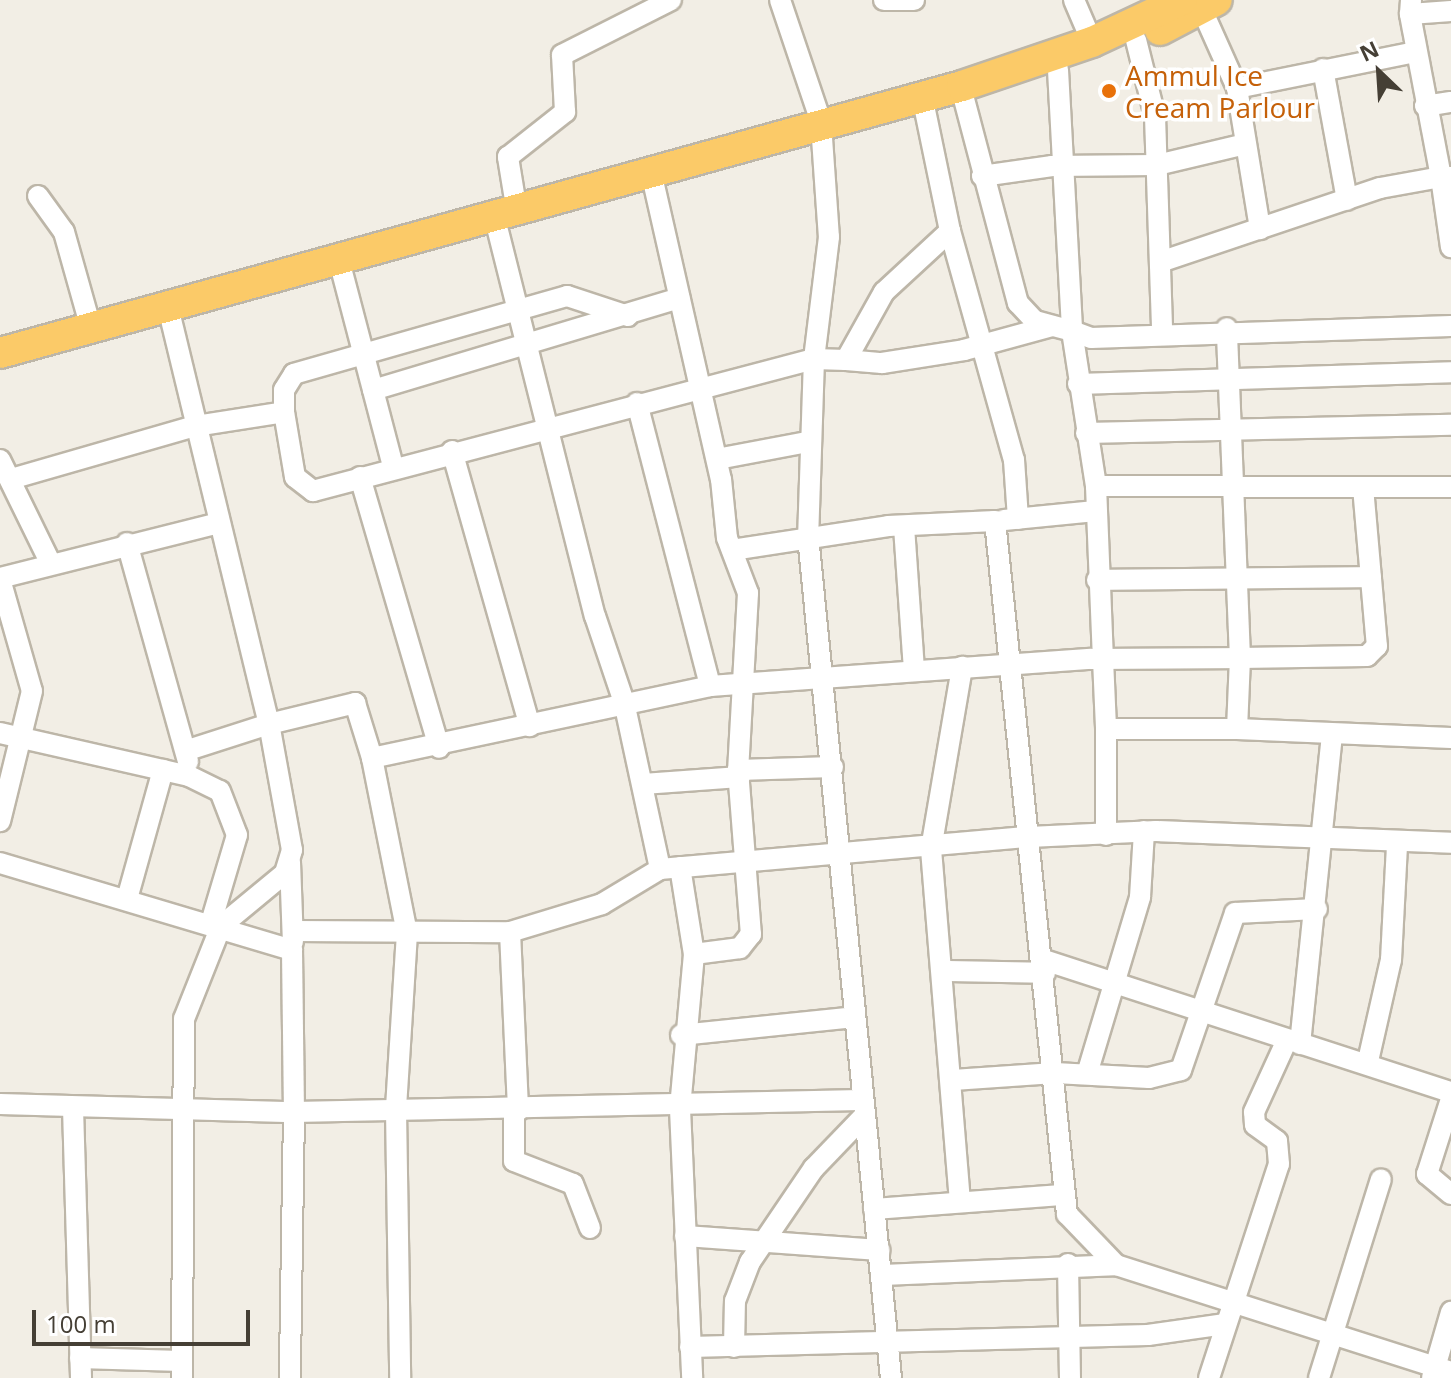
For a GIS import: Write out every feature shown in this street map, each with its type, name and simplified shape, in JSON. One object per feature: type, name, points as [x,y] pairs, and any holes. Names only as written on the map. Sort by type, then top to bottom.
[{"type":"highway","points":[[229,290],[247,292],[341,268],[506,216],[654,185],[1201,4]]},
{"type":"highway","points":[[0,353],[822,130],[925,110],[964,99],[1058,70],[1136,40],[1201,4]]},
{"type":"street","points":[[671,0],[562,55],[565,112],[508,157],[506,216],[518,304],[595,616],[624,702],[643,784],[694,954],[681,1035],[680,1109],[692,1378]]},
{"type":"street","points":[[780,0],[822,130],[829,237],[807,442],[808,536],[891,1378]]},
{"type":"street","points":[[884,0],[914,0]]},
{"type":"street","points":[[1074,0],[1092,42]]},
{"type":"street","points":[[1201,4],[1237,88],[1260,229]]},
{"type":"street","points":[[1451,11],[1411,7],[1425,106],[1446,177],[1451,247]]},
{"type":"street","points":[[1136,40],[1150,82],[1157,165],[1162,330]]},
{"type":"street","points":[[1237,88],[1415,52]]},
{"type":"street","points":[[1323,69],[1347,200]]},
{"type":"street","points":[[1058,70],[1062,166],[1062,329],[1078,384],[1096,486],[1097,580],[1106,729],[1106,835]]},
{"type":"street","points":[[964,99],[1018,303],[1035,321],[1091,338],[1162,330],[1451,326]]},
{"type":"street","points":[[1425,106],[1451,102]]},
{"type":"street","points":[[925,110],[950,231],[979,345],[1014,460],[1018,519]]},
{"type":"street","points":[[982,176],[1062,166],[1157,165],[1246,144]]},
{"type":"street","points":[[1160,262],[1347,200],[1446,177]]},
{"type":"street","points":[[654,185],[679,298],[694,386],[717,459],[732,550],[748,593],[739,684],[739,773],[751,862],[751,934],[740,948],[694,954]]},
{"type":"street","points":[[38,196],[68,241],[91,328]]},
{"type":"street","points":[[846,360],[884,292],[950,231]]},
{"type":"street","points":[[341,268],[393,466]]},
{"type":"street","points":[[628,316],[588,298],[518,304],[294,374],[284,390],[284,412],[300,484],[313,491],[393,466],[551,429],[694,386],[814,359],[882,363],[1062,329]]},
{"type":"street","points":[[373,390],[530,348],[679,298]]},
{"type":"street","points":[[168,307],[269,724],[290,862],[294,1112],[290,1378]]},
{"type":"street","points":[[1227,328],[1241,576],[1237,729]]},
{"type":"street","points":[[1078,384],[1231,376],[1451,372]]},
{"type":"street","points":[[637,403],[710,686]]},
{"type":"street","points":[[11,479],[195,426],[284,412]]},
{"type":"street","points":[[1086,433],[1451,425]]},
{"type":"street","points":[[717,459],[807,442]]},
{"type":"street","points":[[452,451],[530,726]]},
{"type":"street","points":[[0,460],[51,564]]},
{"type":"street","points":[[360,477],[439,748]]},
{"type":"street","points":[[1096,486],[1451,487]]},
{"type":"street","points":[[372,758],[439,748],[624,702],[710,686],[822,675],[1103,659],[1240,658],[1374,652],[1363,487]]},
{"type":"street","points":[[732,550],[808,536],[1096,511]]},
{"type":"street","points":[[995,521],[1008,665],[1055,1073],[1061,1195],[1079,1232],[1116,1265]]},
{"type":"street","points":[[0,821],[25,740],[32,691],[0,579],[127,543],[219,523]]},
{"type":"street","points":[[904,527],[914,669]]},
{"type":"street","points":[[127,543],[188,750],[189,776]]},
{"type":"street","points":[[1097,580],[1241,576],[1371,577]]},
{"type":"street","points":[[960,1202],[945,971],[931,849],[962,667]]},
{"type":"street","points":[[188,750],[269,724],[355,703],[372,758],[407,933],[396,1110],[400,1378]]},
{"type":"street","points":[[1106,729],[1237,729],[1332,736],[1451,738]]},
{"type":"street","points":[[0,733],[189,776],[220,791],[235,817],[237,835],[216,924],[184,1019],[181,1370],[81,1368],[73,1108]]},
{"type":"street","points":[[1209,1378],[1281,1153],[1254,1112],[1294,1042],[1317,909],[1332,736]]},
{"type":"street","points":[[643,784],[739,773],[833,767]]},
{"type":"street","points":[[127,899],[163,770]]},
{"type":"street","points":[[1087,1074],[1111,983],[1140,897],[1144,831]]},
{"type":"street","points":[[0,863],[216,924],[293,940],[407,933],[510,932],[602,904],[670,868],[931,849],[1029,837],[1144,831],[1397,844],[1451,843]]},
{"type":"street","points":[[1368,1061],[1391,960],[1397,844]]},
{"type":"street","points":[[216,924],[290,862]]},
{"type":"street","points":[[953,1080],[1055,1073],[1149,1078],[1181,1070],[1235,913],[1317,909]]},
{"type":"street","points":[[510,932],[516,1111],[514,1161],[573,1184],[590,1228]]},
{"type":"street","points":[[945,971],[1044,966],[1111,983],[1294,1042],[1368,1061],[1451,1092]]},
{"type":"street","points":[[681,1035],[854,1017]]},
{"type":"street","points":[[1451,1099],[1427,1160],[1430,1181],[1451,1194]]},
{"type":"street","points":[[0,1104],[73,1108],[185,1104],[294,1112],[862,1108]]},
{"type":"street","points":[[734,1347],[740,1282],[765,1239],[821,1158],[862,1108]]},
{"type":"street","points":[[1319,1378],[1381,1179]]},
{"type":"street","points":[[874,1209],[1061,1195]]},
{"type":"street","points":[[685,1236],[765,1239],[879,1250]]},
{"type":"street","points":[[1068,1264],[1070,1378]]},
{"type":"street","points":[[881,1275],[1068,1264],[1116,1265],[1439,1373],[1451,1312]]},
{"type":"street","points":[[690,1347],[1189,1333],[1225,1324]]},
{"type":"place","name":"Ammul Ice Cream Parlour","points":[[1109,91]]}]
